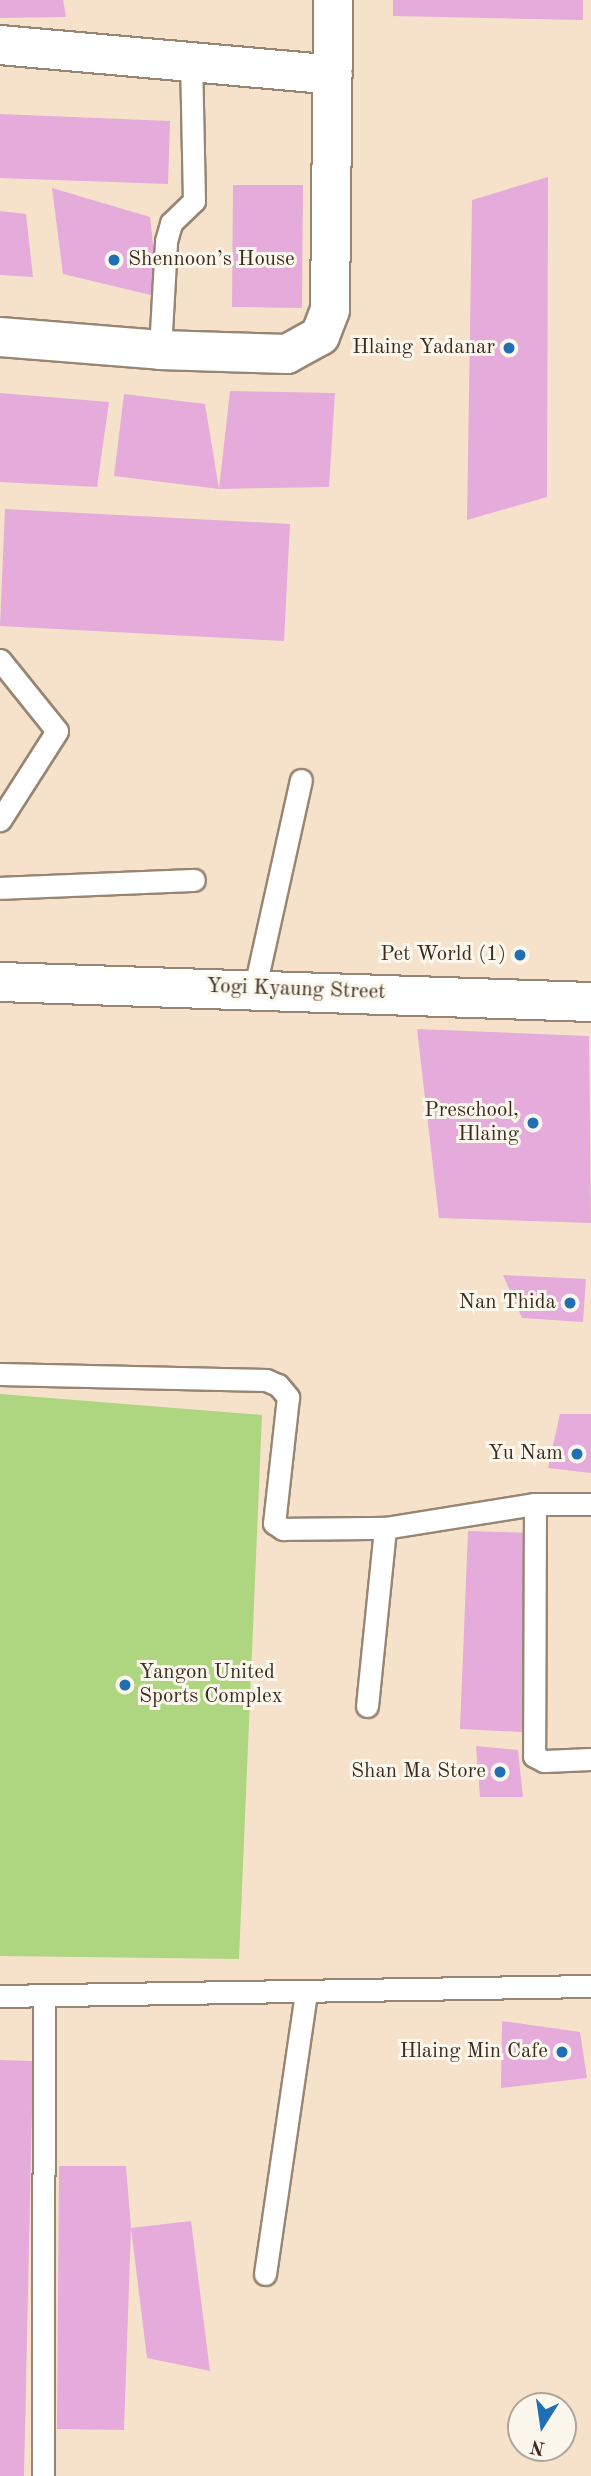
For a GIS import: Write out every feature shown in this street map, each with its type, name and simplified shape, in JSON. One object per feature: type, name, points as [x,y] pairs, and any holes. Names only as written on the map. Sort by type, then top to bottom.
[{"type":"street","points":[[0,337],[160,350],[287,354],[320,336],[330,310],[333,0]]},
{"type":"street","points":[[0,45],[333,75]]},
{"type":"street","name":"Yogi Kyaung Street","points":[[0,982],[255,988],[591,1002]]},
{"type":"lane","points":[[160,350],[166,241],[171,223],[194,201],[191,62]]},
{"type":"lane","points":[[0,660],[57,730],[0,820]]},
{"type":"lane","points":[[255,988],[300,780]]},
{"type":"lane","points":[[0,888],[194,880]]},
{"type":"lane","points":[[0,1374],[266,1380],[278,1385],[288,1397],[274,1523],[283,1529],[385,1528],[535,1504],[591,1504]]},
{"type":"lane","points":[[535,1504],[534,1756],[544,1761],[591,1759]]},
{"type":"lane","points":[[367,1706],[385,1528]]},
{"type":"lane","points":[[0,1996],[591,1986]]},
{"type":"lane","points":[[265,2274],[306,1992]]},
{"type":"lane","points":[[43,2476],[44,1996]]},
{"type":"green space","name":"Yangon United Sports Complex","points":[[0,1394],[262,1415],[239,1959],[0,1956]]},
{"type":"building","points":[[0,0],[63,0],[66,17],[0,18]]},
{"type":"building","points":[[393,0],[583,0],[583,20],[393,16]]},
{"type":"building","points":[[0,114],[170,121],[168,184],[0,178]]},
{"type":"building","name":"Hlaing Yadanar","points":[[548,177],[547,497],[467,520],[472,200]]},
{"type":"building","points":[[233,185],[303,185],[302,308],[232,307]]},
{"type":"building","points":[[52,188],[150,217],[159,297],[63,274]]},
{"type":"building","points":[[0,211],[26,214],[33,277],[0,275]]},
{"type":"building","points":[[230,391],[335,393],[329,487],[219,489]]},
{"type":"building","points":[[0,393],[109,402],[97,487],[0,482]]},
{"type":"building","points":[[124,394],[205,404],[219,489],[114,476]]},
{"type":"building","points":[[5,509],[290,524],[284,641],[0,626]]},
{"type":"building","points":[[417,1029],[589,1036],[591,1223],[439,1218]]},
{"type":"building","points":[[503,1275],[586,1279],[583,1322],[522,1318]]},
{"type":"building","points":[[560,1414],[591,1414],[591,1473],[548,1468]]},
{"type":"building","points":[[468,1531],[531,1533],[522,1732],[460,1729]]},
{"type":"building","points":[[476,1746],[518,1750],[523,1797],[480,1797]]},
{"type":"building","points":[[502,2021],[580,2032],[587,2078],[501,2088]]},
{"type":"building","points":[[0,2060],[33,2061],[24,2476],[0,2476]]},
{"type":"building","points":[[59,2166],[126,2166],[131,2228],[124,2430],[57,2429]]},
{"type":"building","points":[[191,2221],[210,2371],[147,2358],[131,2228]]},
{"type":"place","name":"Shennoon’s House","points":[[114,260]]},
{"type":"place","name":"Hlaing Yadanar","points":[[509,348]]},
{"type":"place","name":"Pet World (1)","points":[[520,955]]},
{"type":"place","name":"Preschool, Hlaing","points":[[533,1123]]},
{"type":"place","name":"Nan Thida","points":[[570,1303]]},
{"type":"place","name":"Yu Nam","points":[[577,1454]]},
{"type":"place","name":"Yangon United Sports Complex","points":[[125,1685]]},
{"type":"place","name":"Shan Ma Store","points":[[500,1772]]},
{"type":"place","name":"Hlaing Min Cafe","points":[[562,2052]]}]
